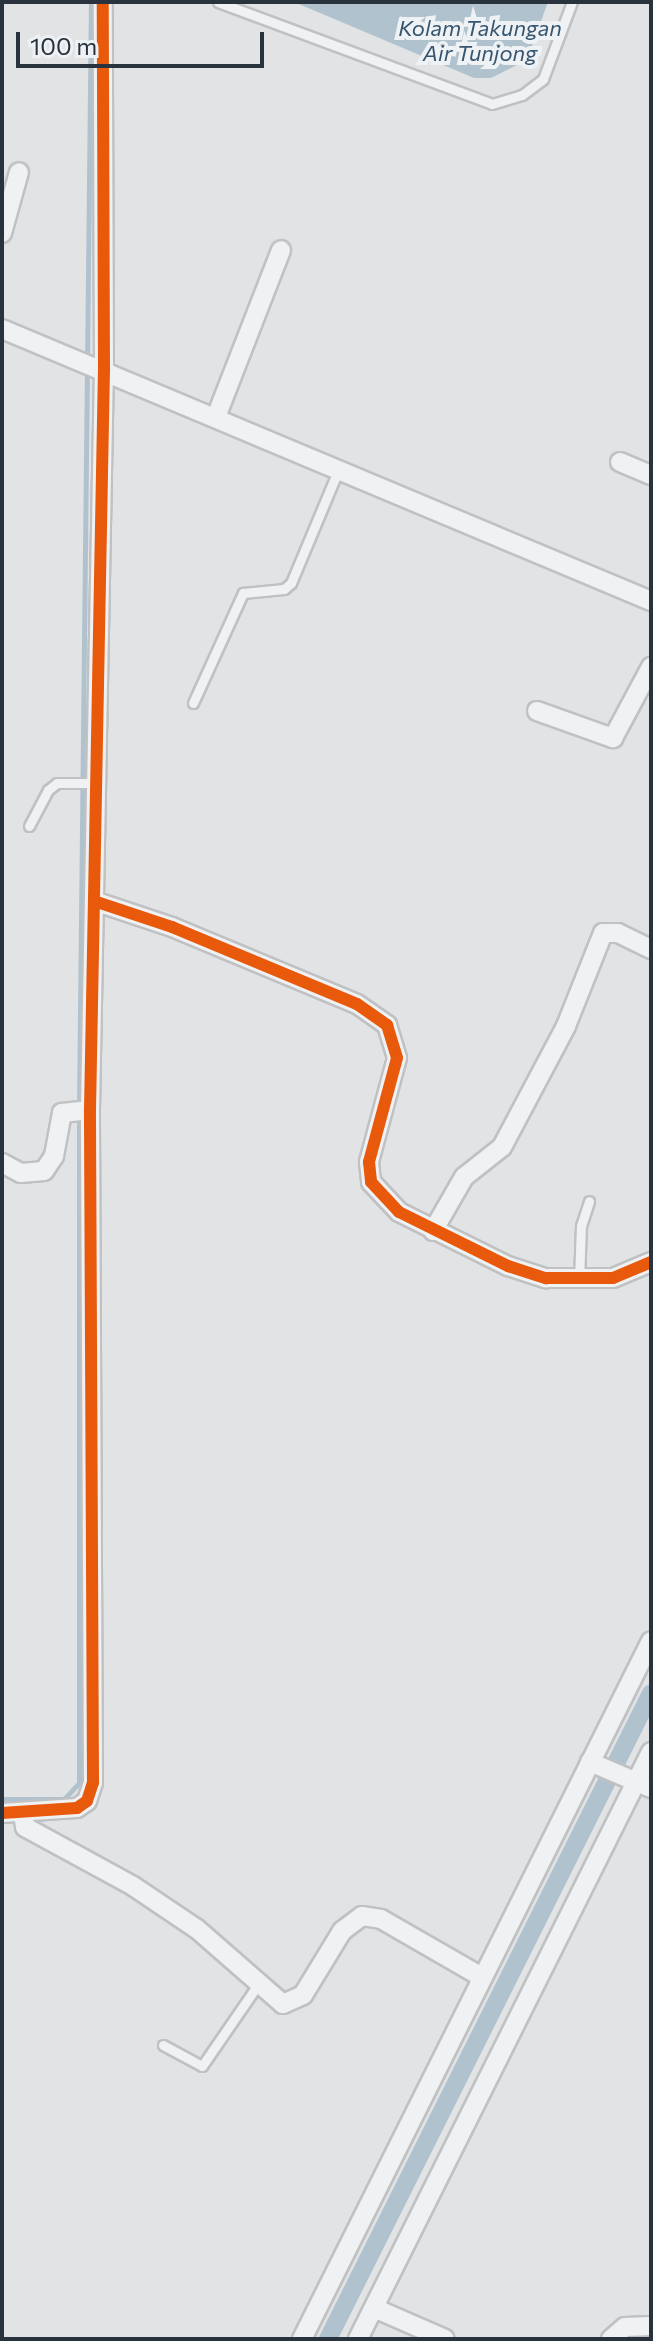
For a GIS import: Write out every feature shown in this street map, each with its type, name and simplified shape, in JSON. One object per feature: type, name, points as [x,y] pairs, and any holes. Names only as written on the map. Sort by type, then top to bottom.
[{"type":"street","points":[[2,1813],[77,1808],[87,1801],[93,1783],[81,1110],[97,902],[91,783],[91,365],[103,2]]},
{"type":"street","points":[[2,233],[19,172]]},
{"type":"street","points":[[216,417],[281,250]]},
{"type":"street","points":[[2,329],[651,601]]},
{"type":"street","points":[[620,462],[651,475]]},
{"type":"street","points":[[537,711],[613,738],[651,667]]},
{"type":"street","points":[[97,902],[172,927],[357,1004],[387,1025],[397,1058],[371,1144],[371,1182],[399,1212],[508,1266],[579,1281],[613,1278],[651,1262]]},
{"type":"street","points":[[433,1231],[464,1177],[502,1147],[566,1026],[603,933],[618,933],[651,949]]},
{"type":"street","points":[[2,1163],[30,1174],[44,1171],[54,1156],[59,1119],[81,1110]]},
{"type":"street","points":[[302,2339],[482,1977],[593,1764],[651,1641]]},
{"type":"street","points":[[358,2339],[640,1784],[651,1752]]},
{"type":"street","points":[[593,1764],[640,1784]]},
{"type":"street","points":[[23,1813],[25,1827],[133,1886],[197,1929],[257,1986],[283,2004],[297,2001],[342,1931],[362,1916],[381,1919],[482,1977]]},
{"type":"street","points":[[374,2308],[445,2339]]},
{"type":"street","points":[[611,2339],[625,2327],[651,2326]]},
{"type":"lane","points":[[218,2],[492,104],[522,95],[543,79],[572,2]]},
{"type":"lane","points":[[193,703],[243,593],[284,589],[291,583],[339,468]]},
{"type":"lane","points":[[29,826],[48,790],[57,783],[91,783]]},
{"type":"lane","points":[[579,1281],[581,1226],[589,1201]]},
{"type":"lane","points":[[163,2045],[202,2066],[257,1986]]},
{"type":"water","name":"Kolam Takungan Air Tunjong","points":[[294,2],[548,2],[532,46],[517,65],[491,78],[474,78]]},
{"type":"waterway","points":[[79,1106],[91,2]]},
{"type":"waterway","points":[[2,1799],[64,1799],[79,1783],[79,1116]]},
{"type":"waterway","points":[[328,2339],[651,1693]]},
{"type":"cycle path","points":[[2,1813],[77,1808],[87,1801],[93,1783],[90,1110],[104,370],[103,2]]},
{"type":"cycle path","points":[[97,902],[172,927],[357,1004],[387,1025],[397,1058],[369,1162],[371,1182],[399,1212],[508,1266],[546,1278],[613,1278],[651,1262]]}]
